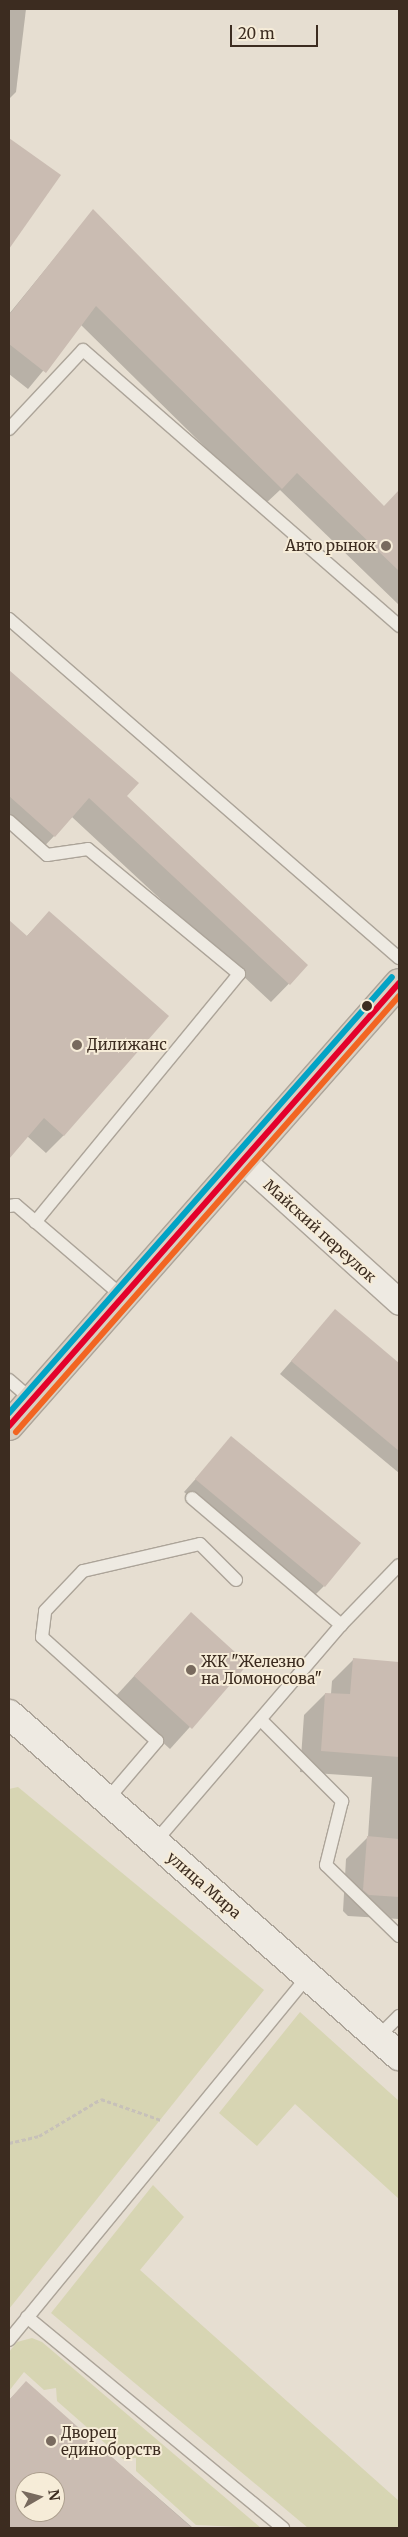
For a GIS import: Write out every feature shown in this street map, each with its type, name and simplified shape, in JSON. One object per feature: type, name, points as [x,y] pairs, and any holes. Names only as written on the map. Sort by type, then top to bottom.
[{"type":"highway","points":[[9,1426],[241,1159],[399,982]]},
{"type":"street","name":"Майский переулок","points":[[241,1159],[399,1302]]},
{"type":"street","name":"улица Мира","points":[[9,1714],[399,2056]]},
{"type":"lane","points":[[9,429],[83,350],[399,626]]},
{"type":"lane","points":[[9,619],[399,958]]},
{"type":"lane","points":[[9,821],[47,855],[88,850],[239,974],[35,1222]]},
{"type":"lane","points":[[9,1206],[16,1205],[122,1296]]},
{"type":"lane","points":[[9,1380],[32,1400]]},
{"type":"lane","points":[[192,1498],[341,1625]]},
{"type":"lane","points":[[106,1801],[157,1740],[42,1637],[45,1610],[83,1571],[200,1544],[236,1580]]},
{"type":"lane","points":[[155,1842],[341,1625],[399,1565]]},
{"type":"lane","points":[[260,1720],[342,1801],[326,1865],[399,1936]]},
{"type":"lane","points":[[9,2340],[185,2129],[308,1976]]},
{"type":"lane","points":[[378,2037],[399,2016]]},
{"type":"lane","points":[[27,2317],[283,2528]]},
{"type":"path","points":[[9,2143],[39,2136],[100,2099],[185,2129]]},
{"type":"shaded area","points":[[18,1787],[264,1990],[9,2309],[9,1789]]},
{"type":"shaded area","points":[[300,2012],[399,2101],[399,2199],[295,2104],[257,2146],[219,2113]]},
{"type":"shaded area","points":[[153,2185],[184,2217],[140,2270],[399,2501],[399,2528],[308,2528],[51,2313]]},
{"type":"shaded area","points":[[32,2338],[42,2342],[261,2528],[196,2525],[136,2471],[136,2458],[123,2459],[57,2401],[56,2388],[44,2390],[24,2372],[9,2391],[9,2352],[17,2342]]},
{"type":"building","points":[[9,138],[61,175],[9,249]]},
{"type":"building","points":[[93,209],[384,506],[399,490],[399,571],[297,473],[282,489],[96,306],[46,373],[9,344],[9,315]]},
{"type":"building","points":[[9,670],[139,783],[127,796],[308,965],[290,985],[89,798],[55,837],[9,796]]},
{"type":"building","points":[[49,911],[169,1016],[64,1136],[44,1118],[9,1159],[9,920],[27,936]]},
{"type":"building","points":[[335,1309],[399,1363],[399,1451],[291,1361]]},
{"type":"building","points":[[231,1436],[361,1543],[325,1587],[195,1479]]},
{"type":"building","name":"ЖК \"Железно на Ломоносова\"","points":[[191,1612],[248,1664],[192,1729],[134,1676]]},
{"type":"building","points":[[353,1658],[399,1662],[399,1757],[321,1751],[325,1693],[350,1694]]},
{"type":"building","points":[[367,1836],[399,1839],[399,1897],[369,1895],[363,1890]]},
{"type":"building","name":"Дворец единоборств","points":[[26,2381],[192,2528],[9,2528],[9,2400]]},
{"type":"transit line","points":[[9,1413],[392,977]]},
{"type":"transit line","points":[[9,1426],[399,983]]},
{"type":"transit line","points":[[16,1432],[399,996]]},
{"type":"place","name":"Авто рынок","points":[[386,546]]},
{"type":"place","name":"Дилижанс","points":[[77,1045]]},
{"type":"place","name":"ЖК \"Железно на Ломоносова\"","points":[[191,1670]]},
{"type":"place","name":"Дворец единоборств","points":[[51,2441]]}]
